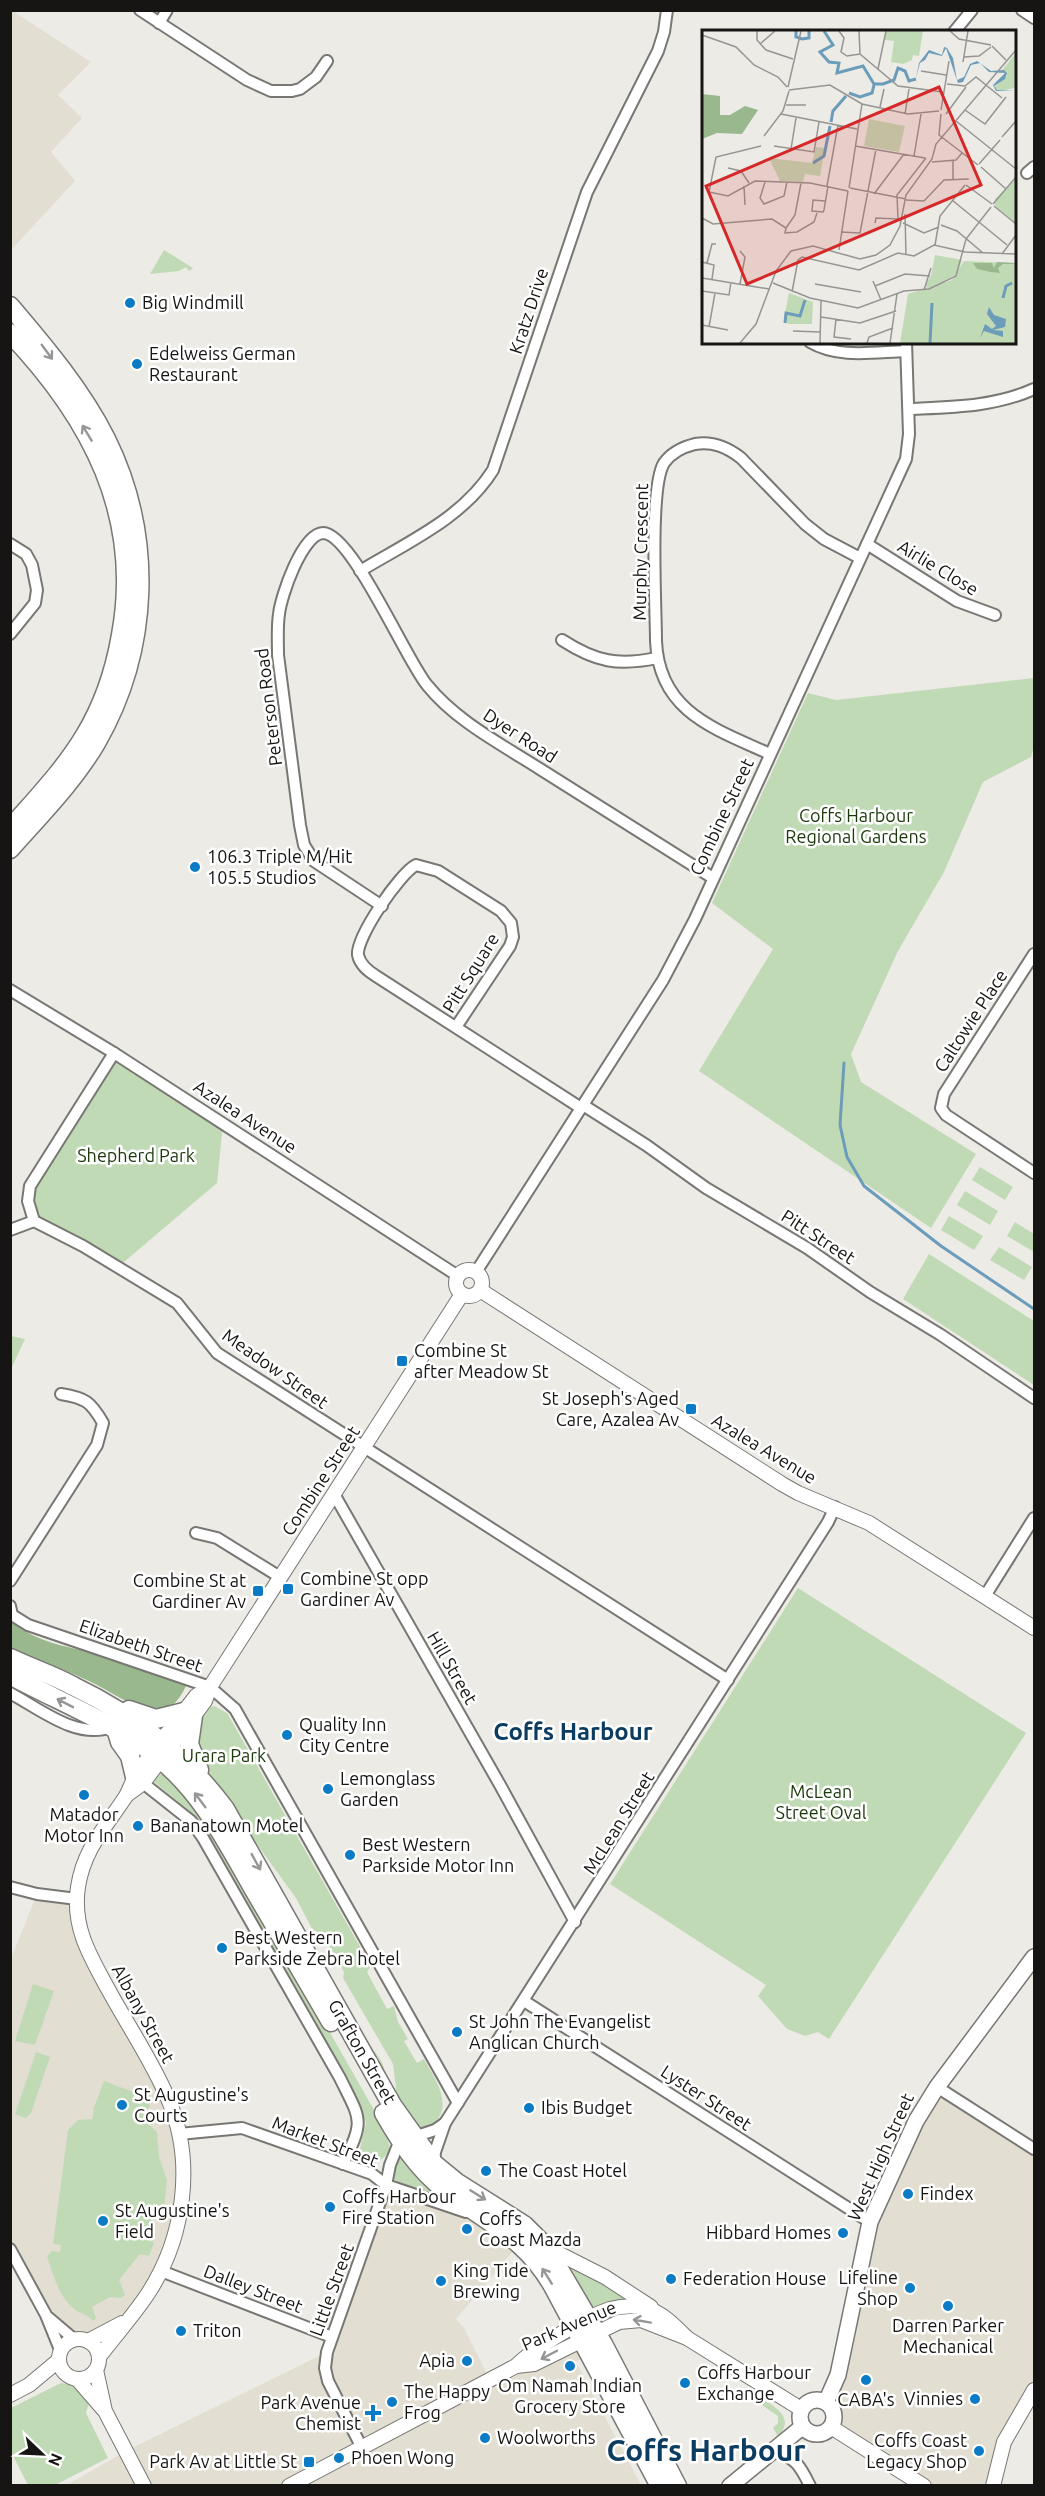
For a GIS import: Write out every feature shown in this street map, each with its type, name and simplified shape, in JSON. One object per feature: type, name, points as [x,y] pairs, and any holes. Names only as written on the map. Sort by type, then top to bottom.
[{"type":"highway","points":[[10,306],[76,392],[104,436],[120,471],[132,511],[140,571],[138,621],[133,648],[126,674],[108,719],[79,768],[10,849]]},
{"type":"highway","points":[[10,333],[52,381],[95,447],[113,491],[118,510],[125,547],[127,576],[124,622],[119,648],[98,709],[72,756],[10,829]]},
{"type":"highway","name":"Grafton Street","points":[[10,1658],[74,1686],[201,1778],[235,1826],[392,2106],[423,2171],[444,2189],[520,2243],[535,2259],[585,2329],[677,2486]]},
{"type":"highway","name":"Grafton Street","points":[[10,1675],[112,1733],[161,1750],[209,1813],[407,2139],[456,2182],[524,2225],[546,2247],[660,2486]]},
{"type":"highway","points":[[74,1686],[83,1685],[151,1719],[189,1714],[189,1744],[201,1778]]},
{"type":"highway","points":[[112,1733],[130,1756],[139,1780]]},
{"type":"main road","name":"West High Street","points":[[826,2402],[838,2374],[870,2222],[916,2121],[937,2087],[1035,1957]]},
{"type":"main road","points":[[813,2400],[826,2402],[834,2416],[831,2427],[816,2435],[810,2433],[802,2427],[799,2418],[801,2409],[813,2400]]},
{"type":"main road","points":[[730,2486],[802,2427]]},
{"type":"street","points":[[140,10],[247,80],[271,91],[292,92],[300,89],[316,77],[327,61]]},
{"type":"street","points":[[159,23],[167,10]]},
{"type":"street","name":"Kratz Drive","points":[[360,571],[452,515],[482,487],[493,470],[587,192],[658,51],[667,10]]},
{"type":"street","points":[[956,30],[972,10]]},
{"type":"street","points":[[1022,10],[1035,18]]},
{"type":"street","points":[[814,344],[828,351],[847,353],[906,346]]},
{"type":"street","name":"Combine Street","points":[[476,1272],[663,980],[713,878],[907,454],[909,409],[906,346]]},
{"type":"street","points":[[909,409],[975,406],[1013,398],[1035,389]]},
{"type":"street","name":"Murphy Crescent","points":[[770,754],[711,727],[685,709],[667,687],[657,658],[656,489],[664,463],[687,446],[714,444],[730,449],[805,524],[824,539],[860,558]]},
{"type":"street","name":"Peterson Road","points":[[360,571],[332,536],[326,533],[315,537],[297,561],[284,594],[279,613],[278,654],[304,845],[309,855],[323,868],[382,906]]},
{"type":"street","points":[[10,544],[26,554],[34,571],[37,590],[35,603],[10,634]]},
{"type":"street","name":"Airlie Close","points":[[867,544],[957,601],[995,615]]},
{"type":"street","name":"Dyer Road","points":[[360,571],[424,683],[441,701],[513,752],[713,878]]},
{"type":"street","points":[[562,640],[578,651],[604,661],[634,663],[657,658]]},
{"type":"street","name":"Pitt Square","points":[[456,1027],[510,946],[513,938],[511,923],[501,911],[438,871],[424,865],[416,865],[405,873],[361,941],[358,957],[362,965],[369,971],[456,1027],[582,1107]]},
{"type":"street","name":"Caltowie Place","points":[[1035,954],[944,1094],[941,1108],[946,1115],[1035,1173]]},
{"type":"street","name":"Azalea Avenue","points":[[10,990],[114,1053],[458,1276]]},
{"type":"street","points":[[10,1230],[34,1221],[28,1201],[30,1186],[114,1053]]},
{"type":"street","name":"Pitt Street","points":[[582,1107],[646,1145],[706,1188],[807,1248],[870,1292],[941,1335],[1035,1398]]},
{"type":"street","name":"Meadow Street","points":[[34,1221],[83,1246],[177,1303],[217,1353],[728,1680]]},
{"type":"street","points":[[467,1270],[476,1272],[482,1279],[480,1290],[471,1296],[462,1294],[457,1287],[458,1276],[467,1270]]},
{"type":"street","name":"Azalea Avenue","points":[[480,1290],[782,1484],[887,1533],[1035,1628]]},
{"type":"street","name":"Combine Street","points":[[161,1750],[189,1714],[196,1696],[210,1687],[462,1294]]},
{"type":"street","points":[[10,1581],[97,1446],[103,1423],[93,1405],[75,1396],[61,1394]]},
{"type":"street","name":"Hill Street","points":[[334,1494],[500,1785],[575,1922]]},
{"type":"street","name":"McLean Street","points":[[434,2164],[435,2152],[445,2123],[575,1922],[828,1522],[835,1507]]},
{"type":"street","points":[[985,1596],[1035,1518]]},
{"type":"street","points":[[196,1533],[217,1538],[280,1577]]},
{"type":"street","name":"Elizabeth Street","points":[[11,1610],[28,1625],[210,1687],[235,1709],[458,2103]]},
{"type":"street","name":"Grafton Street","points":[[10,1693],[79,1729],[112,1733]]},
{"type":"street","name":"Albany Street","points":[[97,2364],[149,2292],[161,2271],[177,2228],[184,2177],[179,2134],[163,2087],[84,1946],[79,1925],[78,1885],[96,1836],[161,1750]]},
{"type":"street","name":"Grafton Street","points":[[139,1780],[182,1813],[203,1838],[339,2078],[355,2109],[359,2128],[344,2164]]},
{"type":"street","points":[[10,1887],[37,1894],[77,1899]]},
{"type":"street","name":"Lyster Street","points":[[524,2001],[870,2222]]},
{"type":"street","points":[[937,2087],[1035,2149]]},
{"type":"street","points":[[407,2139],[435,2130],[445,2123]]},
{"type":"street","name":"Market Street","points":[[179,2134],[242,2128],[372,2174],[387,2185],[489,2220]]},
{"type":"street","name":"Little Street","points":[[362,2448],[328,2381],[325,2368],[333,2337],[387,2185],[390,2165],[407,2139]]},
{"type":"street","points":[[546,2247],[605,2277],[657,2312]]},
{"type":"street","points":[[10,2249],[46,2315],[60,2356],[72,2377],[105,2411],[144,2486]]},
{"type":"street","name":"Dalley Street","points":[[161,2271],[333,2337]]},
{"type":"street","name":"Park Avenue","points":[[585,2329],[611,2309],[628,2306],[657,2312],[687,2338]]},
{"type":"street","points":[[46,2315],[82,2341],[94,2346],[105,2411]]},
{"type":"street","name":"Park Avenue","points":[[289,2486],[516,2366],[528,2354],[585,2329],[634,2319],[658,2325],[687,2338]]},
{"type":"street","name":"Albany Street","points":[[82,2341],[126,2321]]},
{"type":"street","points":[[687,2338],[801,2409]]},
{"type":"street","points":[[10,2395],[29,2385],[60,2356],[69,2342],[82,2341]]},
{"type":"street","points":[[29,2385],[72,2377],[88,2377],[97,2364]]},
{"type":"street","points":[[993,2486],[1004,2442],[1035,2390]]},
{"type":"street","points":[[831,2427],[924,2486]]},
{"type":"street","points":[[774,2450],[791,2457],[800,2466],[810,2486]]},
{"type":"shaded area","points":[[11,10],[91,62],[58,95],[82,118],[51,152],[75,181],[11,250]]},
{"type":"shaded area","points":[[37,1894],[77,1899],[78,1917],[179,2134],[177,2228],[138,2308],[105,2332],[75,2340],[46,2315],[11,2249],[10,1961]]},
{"type":"shaded area","points":[[937,2087],[1034,2149],[1034,2390],[1022,2409],[993,2485],[924,2485],[833,2422],[833,2410],[830,2405],[870,2222]]},
{"type":"shaded area","points":[[386,2185],[489,2220],[520,2243],[456,2319],[464,2328],[490,2380],[575,2327],[588,2352],[576,2362],[641,2485],[65,2486],[126,2451],[327,2352]]},
{"type":"green space","points":[[164,250],[193,268],[189,271],[186,267],[179,271],[150,274]]},
{"type":"green space","name":"Coffs Harbour Regional Gardens","points":[[1034,678],[1034,746],[1031,757],[983,782],[944,872],[898,951],[851,1054],[861,1082],[976,1154],[931,1228],[699,1071],[773,949],[712,903],[808,693],[836,700]]},
{"type":"green space","name":"Shepherd Park","points":[[114,1053],[223,1124],[217,1183],[118,1267],[34,1221],[30,1186]]},
{"type":"green space","points":[[980,1167],[1013,1187],[1005,1200],[972,1180]]},
{"type":"green space","points":[[965,1191],[998,1211],[990,1225],[957,1205]]},
{"type":"green space","points":[[949,1216],[983,1236],[974,1250],[941,1230]]},
{"type":"green space","points":[[1015,1222],[1034,1234],[1034,1252],[1007,1236]]},
{"type":"green space","points":[[999,1247],[1032,1267],[1024,1280],[990,1260]]},
{"type":"green space","points":[[929,1254],[1034,1321],[1034,1385],[903,1299]]},
{"type":"green space","points":[[10,1336],[25,1339],[11,1369]]},
{"type":"green space","name":"McLean Street Oval","points":[[798,1588],[1026,1733],[829,2039],[818,2032],[805,2036],[787,2029],[758,1996],[766,1985],[610,1884]]},
{"type":"green space","points":[[10,1620],[21,1629],[47,1641],[102,1655],[187,1684],[178,1699],[165,1710],[145,1709],[80,1677],[11,1651]]},
{"type":"green space","name":"Urara Park","points":[[214,1706],[227,1713],[371,1966],[367,1972],[387,2009],[394,2006],[398,2022],[408,2039],[404,2041],[417,2063],[424,2059],[439,2087],[443,2107],[434,2123],[423,2130],[412,2125],[397,2096],[393,2064],[343,1978],[344,1972],[323,1935],[312,1929],[296,1898],[200,1766],[194,1728],[204,1708]]},
{"type":"green space","points":[[161,1774],[167,1776],[192,1801],[267,1922],[386,2131],[390,2149],[380,2160],[368,2162],[358,2157],[366,2123],[358,2099],[204,1827],[188,1810],[152,1780]]},
{"type":"green space","points":[[265,1867],[281,1887],[369,2045],[380,2058],[386,2073],[387,2084]]},
{"type":"green space","points":[[33,1984],[54,1991],[35,2045],[15,2041]]},
{"type":"green space","points":[[36,2052],[50,2057],[31,2113],[26,2118],[15,2114]]},
{"type":"green space","name":"St Augustine's Field","points":[[104,2081],[152,2099],[144,2120],[157,2132],[159,2157],[167,2180],[164,2208],[156,2208],[146,2234],[154,2243],[149,2256],[140,2254],[119,2280],[125,2295],[121,2298],[110,2297],[92,2307],[96,2318],[93,2321],[77,2311],[66,2300],[47,2256],[52,2251],[60,2252],[61,2245],[53,2244],[68,2130],[78,2120],[92,2119]]},
{"type":"green space","points":[[399,2152],[443,2197],[440,2199],[421,2193],[395,2180],[393,2170]]},
{"type":"green space","points":[[570,2265],[633,2300],[612,2301],[591,2309]]},
{"type":"green space","points":[[61,2383],[78,2389],[84,2395],[89,2403],[86,2413],[108,2458],[55,2485],[28,2485],[11,2452],[11,2408]]},
{"type":"green space","points":[[763,2399],[782,2414],[785,2424],[778,2436],[773,2428],[778,2423],[778,2416],[760,2404]]},
{"type":"waterway","points":[[844,1063],[840,1125],[847,1157],[864,1186],[941,1246],[1034,1309]]},
{"type":"place","name":"Big Windmill","points":[[130,303]]},
{"type":"place","name":"Edelweiss German Restaurant","points":[[137,364]]},
{"type":"place","name":"106.3 Triple M/Hit 105.5 Studios","points":[[195,867]]},
{"type":"place","name":"Combine St after Meadow St","points":[[402,1361]]},
{"type":"place","name":"St Joseph's Aged Care, Azalea Av","points":[[691,1409]]},
{"type":"place","name":"Combine St opp Gardiner Av","points":[[288,1589]]},
{"type":"place","name":"Combine St at Gardiner Av","points":[[258,1591]]},
{"type":"place","name":"Quality Inn City Centre","points":[[287,1735]]},
{"type":"place","name":"Lemonglass Garden","points":[[328,1789]]},
{"type":"place","name":"Matador Motor Inn","points":[[84,1795]]},
{"type":"place","name":"Bananatown Motel","points":[[138,1826]]},
{"type":"place","name":"Best Western Parkside Motor Inn","points":[[350,1855]]},
{"type":"place","name":"Best Western Parkside Zebra hotel","points":[[222,1948]]},
{"type":"place","name":"St John The Evangelist Anglican Church","points":[[457,2032]]},
{"type":"place","name":"St Augustine's Courts","points":[[122,2105]]},
{"type":"place","name":"Ibis Budget","points":[[529,2108]]},
{"type":"place","name":"The Coast Hotel","points":[[486,2171]]},
{"type":"place","name":"Findex","points":[[908,2194]]},
{"type":"place","name":"Coffs Harbour Fire Station","points":[[330,2207]]},
{"type":"place","name":"St Augustine's Field","points":[[103,2221]]},
{"type":"place","name":"Coffs Coast Mazda","points":[[467,2229]]},
{"type":"place","name":"Hibbard Homes","points":[[843,2233]]},
{"type":"place","name":"Federation House","points":[[671,2279]]},
{"type":"place","name":"King Tide Brewing","points":[[441,2281]]},
{"type":"place","name":"Lifeline Shop","points":[[910,2288]]},
{"type":"place","name":"Darren Parker Mechanical","points":[[948,2306]]},
{"type":"place","name":"Triton","points":[[181,2331]]},
{"type":"place","name":"Apia","points":[[467,2361]]},
{"type":"place","name":"Om Namah Indian Grocery Store","points":[[570,2366]]},
{"type":"place","name":"CABA's","points":[[866,2380]]},
{"type":"place","name":"Coffs Harbour Exchange","points":[[685,2383]]},
{"type":"place","name":"Vinnies","points":[[975,2399]]},
{"type":"place","name":"The Happy Frog","points":[[392,2402]]},
{"type":"place","name":"Park Avenue Chemist","points":[[373,2413]]},
{"type":"place","name":"Woolworths","points":[[485,2438]]},
{"type":"place","name":"Coffs Coast Legacy Shop","points":[[979,2451]]},
{"type":"place","name":"Phoen Wong","points":[[339,2458]]},
{"type":"place","name":"Park Av at Little St","points":[[309,2462]]},
{"type":"district","name":"Coffs Harbour","points":[[573,1732]]},
{"type":"district","name":"Coffs Harbour","points":[[706,2451]]}]
